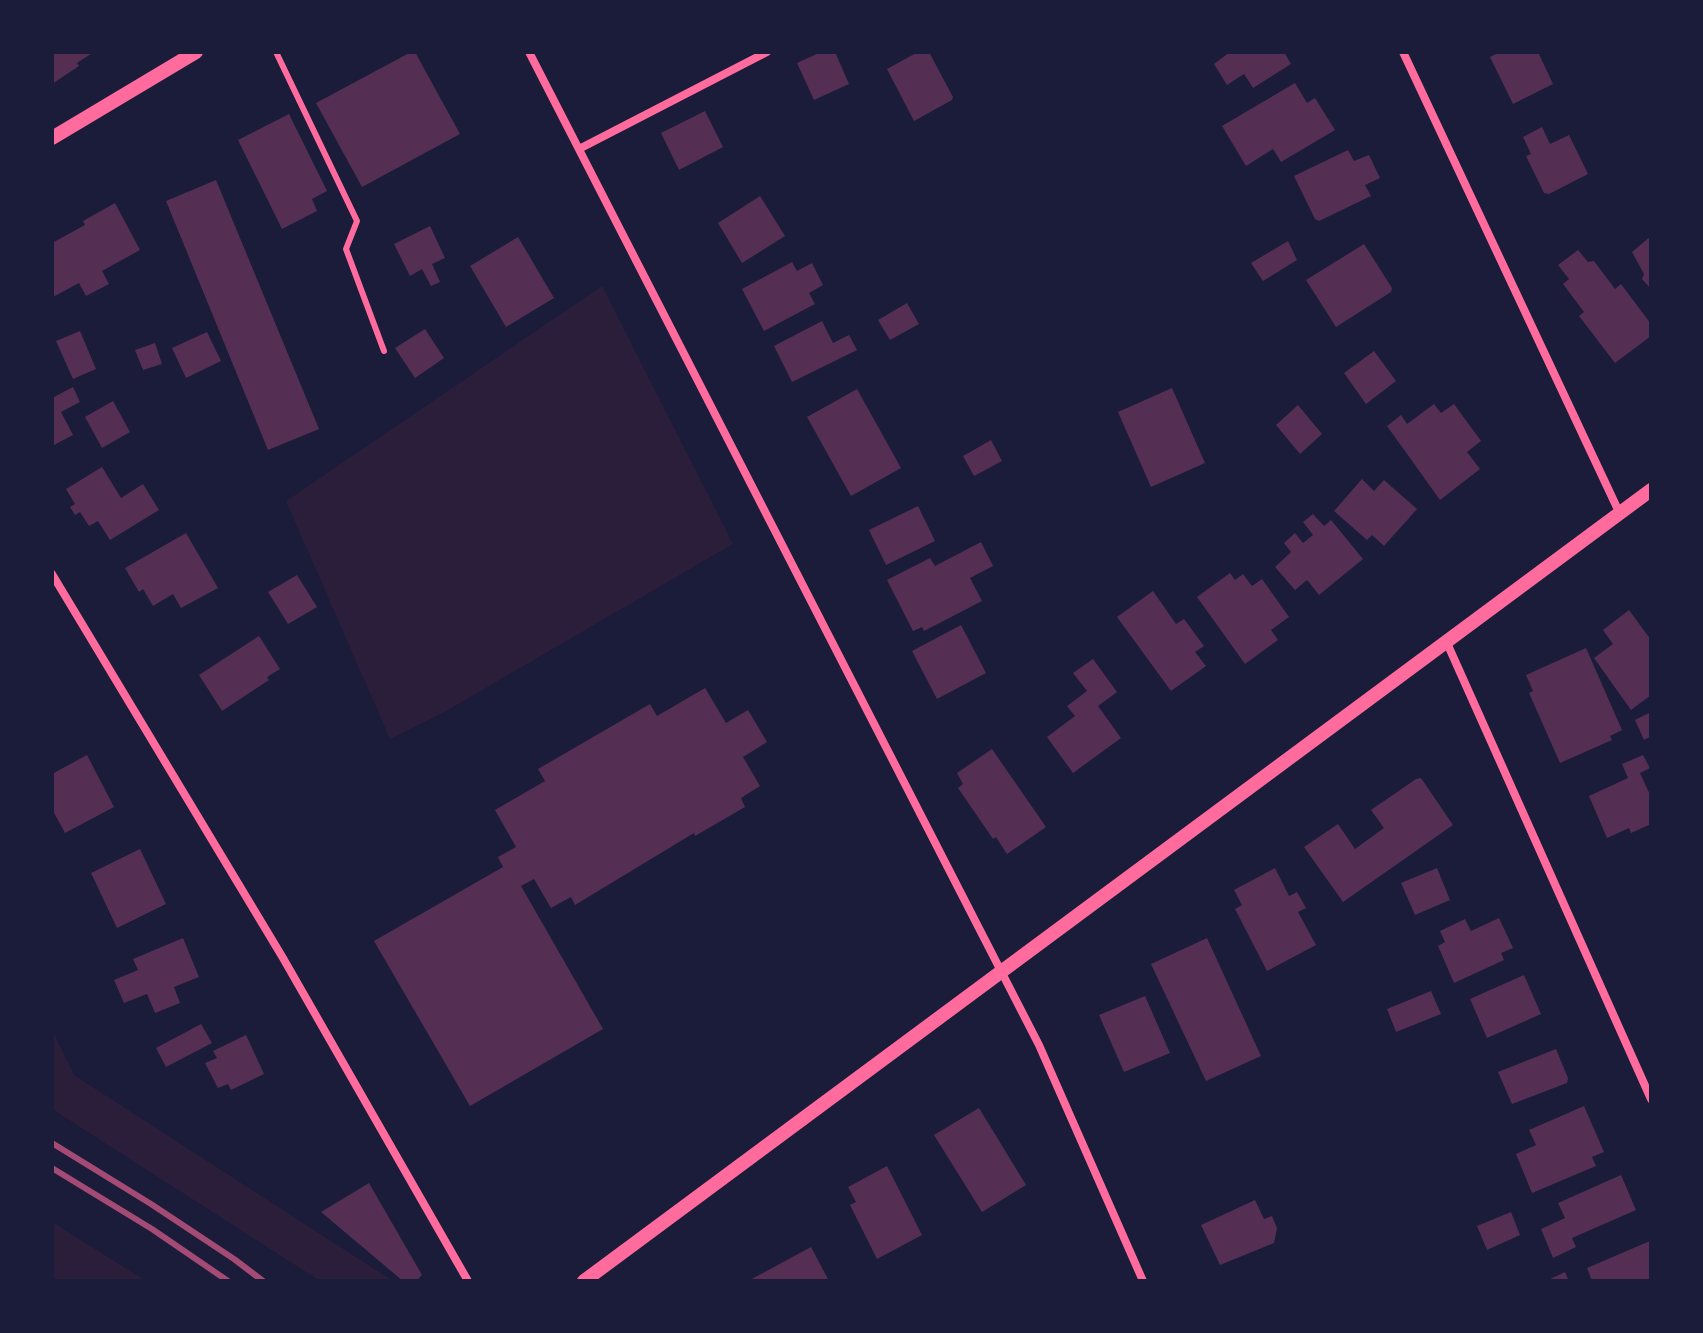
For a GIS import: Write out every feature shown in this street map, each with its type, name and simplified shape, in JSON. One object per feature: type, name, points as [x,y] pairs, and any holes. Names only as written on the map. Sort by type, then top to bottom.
[{"type":"street","points":[[52,138],[196,52]]},
{"type":"street","points":[[529,52],[1039,1045],[1143,1281]]},
{"type":"street","points":[[579,149],[767,52]]},
{"type":"street","points":[[1403,52],[1620,514]]},
{"type":"street","points":[[584,1281],[1651,490]]},
{"type":"street","points":[[52,574],[283,958],[468,1281]]},
{"type":"street","points":[[1447,643],[1651,1099]]},
{"type":"lane","points":[[276,52],[357,221],[346,249],[384,351]]},
{"type":"shaded area","points":[[602,286],[733,544],[448,710],[390,739],[286,501]]},
{"type":"shaded area","points":[[52,1029],[74,1075],[393,1281],[320,1281],[52,1109]]},
{"type":"shaded area","points":[[52,1222],[146,1281],[52,1281]]},
{"type":"building","points":[[52,52],[94,52],[52,84]]},
{"type":"building","points":[[415,52],[460,134],[362,187],[316,103]]},
{"type":"building","points":[[821,52],[835,52],[849,84],[814,100],[797,63]]},
{"type":"building","points":[[918,52],[929,52],[953,97],[914,121],[887,69]]},
{"type":"building","points":[[1230,52],[1284,52],[1291,64],[1253,88],[1244,74],[1227,85],[1214,64]]},
{"type":"building","points":[[1500,52],[1538,52],[1553,84],[1513,104],[1490,57]]},
{"type":"building","points":[[1295,83],[1307,103],[1315,98],[1335,130],[1281,162],[1273,149],[1246,166],[1222,126]]},
{"type":"building","points":[[705,111],[723,147],[679,170],[661,133]]},
{"type":"building","points":[[289,114],[327,191],[312,199],[317,211],[282,229],[238,140]]},
{"type":"building","points":[[1542,127],[1550,144],[1569,135],[1588,174],[1549,194],[1544,193],[1526,156],[1531,154],[1523,137]]},
{"type":"building","points":[[1348,150],[1354,161],[1369,155],[1380,178],[1365,185],[1371,196],[1319,221],[1315,219],[1294,176]]},
{"type":"building","points":[[216,180],[319,429],[268,450],[166,201]]},
{"type":"building","points":[[760,196],[785,236],[742,263],[718,223]]},
{"type":"building","points":[[115,203],[140,250],[102,271],[109,284],[86,296],[79,283],[53,297],[52,243],[85,225],[83,221]]},
{"type":"building","points":[[430,226],[445,258],[432,264],[440,282],[431,286],[422,269],[410,276],[394,244]]},
{"type":"building","points":[[1651,236],[1651,289],[1642,279],[1644,274],[1632,252]]},
{"type":"building","points":[[518,237],[554,298],[506,327],[470,266]]},
{"type":"building","points":[[1288,241],[1297,260],[1263,281],[1251,263]]},
{"type":"building","points":[[1364,244],[1392,288],[1391,292],[1336,327],[1306,280]]},
{"type":"building","points":[[1578,250],[1588,262],[1594,261],[1615,289],[1621,284],[1651,324],[1651,336],[1615,363],[1579,316],[1584,312],[1563,284],[1569,279],[1558,265]]},
{"type":"building","points":[[792,262],[797,271],[812,263],[823,285],[809,293],[815,304],[764,331],[742,289]]},
{"type":"building","points":[[907,303],[919,324],[890,340],[878,320]]},
{"type":"building","points":[[822,321],[833,343],[849,335],[857,350],[792,382],[774,346]]},
{"type":"building","points":[[425,329],[444,358],[415,378],[395,348]]},
{"type":"building","points":[[80,331],[96,369],[73,379],[56,341]]},
{"type":"building","points":[[207,332],[221,361],[186,378],[172,348]]},
{"type":"building","points":[[155,343],[162,364],[143,370],[135,350]]},
{"type":"building","points":[[1374,351],[1396,381],[1366,404],[1344,373]]},
{"type":"building","points":[[73,387],[80,402],[61,412],[73,435],[52,446],[52,398]]},
{"type":"building","points":[[1172,388],[1205,463],[1151,487],[1118,412]]},
{"type":"building","points":[[857,389],[901,468],[851,496],[807,417]]},
{"type":"building","points":[[113,401],[130,432],[102,448],[85,417]]},
{"type":"building","points":[[1434,404],[1441,413],[1454,404],[1481,441],[1467,452],[1480,469],[1440,500],[1387,426],[1401,415],[1407,424]]},
{"type":"building","points":[[1298,405],[1322,434],[1300,454],[1276,425]]},
{"type":"building","points":[[991,440],[1002,461],[974,476],[963,456]]},
{"type":"building","points":[[102,467],[121,498],[143,484],[159,510],[110,540],[98,521],[89,526],[80,512],[75,515],[70,507],[75,504],[66,489]]},
{"type":"building","points":[[1362,479],[1374,491],[1384,480],[1417,509],[1384,546],[1372,535],[1367,540],[1334,511]]},
{"type":"building","points":[[918,506],[935,541],[886,565],[869,530]]},
{"type":"building","points":[[1313,514],[1324,526],[1331,520],[1363,559],[1319,595],[1307,580],[1295,590],[1275,567],[1291,552],[1284,543],[1295,533],[1303,543],[1313,535],[1303,522]]},
{"type":"building","points":[[186,533],[218,588],[181,608],[173,594],[153,606],[143,589],[139,592],[125,568]]},
{"type":"building","points":[[981,542],[993,566],[970,578],[982,601],[924,631],[922,627],[913,631],[887,580],[930,558],[935,566]]},
{"type":"building","points":[[1230,573],[1235,580],[1243,574],[1252,586],[1262,579],[1289,617],[1271,630],[1278,640],[1245,664],[1197,597]]},
{"type":"building","points":[[297,575],[317,607],[288,624],[268,592]]},
{"type":"building","points":[[1153,591],[1176,624],[1184,619],[1204,646],[1195,652],[1206,666],[1171,691],[1117,617]]},
{"type":"building","points":[[1629,610],[1651,640],[1651,695],[1631,710],[1594,658],[1613,644],[1603,630]]},
{"type":"building","points":[[961,625],[986,673],[937,699],[912,651]]},
{"type":"building","points":[[259,636],[280,669],[267,677],[269,680],[222,711],[199,675]]},
{"type":"building","points":[[1586,648],[1622,730],[1610,736],[1612,740],[1560,763],[1529,693],[1533,691],[1526,675]]},
{"type":"building","points":[[1093,659],[1117,692],[1098,706],[1121,738],[1073,773],[1047,737],[1075,716],[1067,706],[1087,691],[1073,673]]},
{"type":"building","points":[[705,688],[726,723],[748,710],[767,742],[743,757],[760,786],[741,798],[745,807],[695,836],[694,833],[575,905],[571,897],[551,908],[534,879],[521,886],[603,1029],[470,1106],[374,941],[503,867],[498,857],[516,847],[495,810],[545,781],[538,769],[650,704],[657,716]]},
{"type":"building","points":[[1651,712],[1651,736],[1644,740],[1635,720]]},
{"type":"building","points":[[992,749],[1046,827],[1007,854],[958,788],[963,784],[957,773]]},
{"type":"building","points":[[87,755],[114,807],[65,833],[52,809],[52,774]]},
{"type":"building","points":[[1643,755],[1650,768],[1640,773],[1651,797],[1651,824],[1631,833],[1629,828],[1607,838],[1589,796],[1628,778],[1622,764]]},
{"type":"building","points":[[1421,778],[1453,825],[1343,902],[1304,847],[1338,824],[1355,849],[1384,828],[1371,810]]},
{"type":"building","points":[[140,849],[166,904],[117,928],[91,873]]},
{"type":"building","points":[[1275,868],[1289,896],[1297,892],[1306,908],[1298,912],[1316,945],[1267,971],[1235,909],[1242,905],[1234,890]]},
{"type":"building","points":[[1437,868],[1450,900],[1415,915],[1401,883]]},
{"type":"building","points":[[1499,918],[1513,948],[1501,953],[1504,960],[1454,983],[1438,946],[1445,942],[1440,931],[1465,919],[1471,931]]},
{"type":"building","points":[[183,938],[199,977],[174,987],[180,1003],[155,1013],[147,994],[124,1003],[114,980],[138,970],[133,959]]},
{"type":"building","points":[[1207,938],[1261,1056],[1206,1081],[1151,964]]},
{"type":"building","points":[[1524,975],[1541,1014],[1487,1038],[1470,999]]},
{"type":"building","points":[[1431,991],[1441,1014],[1396,1032],[1387,1009]]},
{"type":"building","points":[[1145,996],[1170,1053],[1124,1072],[1099,1015]]},
{"type":"building","points":[[201,1024],[212,1043],[166,1067],[156,1048]]},
{"type":"building","points":[[246,1035],[264,1074],[231,1090],[228,1084],[218,1088],[205,1063],[217,1058],[213,1051]]},
{"type":"building","points":[[1556,1049],[1568,1078],[1567,1083],[1512,1104],[1498,1072]]},
{"type":"building","points":[[1584,1106],[1604,1152],[1592,1157],[1596,1166],[1532,1193],[1516,1154],[1536,1145],[1529,1130]]},
{"type":"building","points":[[979,1108],[1026,1185],[982,1212],[934,1135]]},
{"type":"building","points":[[887,1166],[922,1235],[877,1259],[850,1205],[856,1202],[848,1187]]},
{"type":"building","points":[[1621,1175],[1636,1210],[1572,1238],[1576,1247],[1553,1258],[1541,1229],[1565,1218],[1558,1203]]},
{"type":"building","points":[[369,1183],[422,1275],[416,1281],[403,1281],[321,1212]]},
{"type":"building","points":[[1255,1200],[1264,1219],[1272,1216],[1277,1228],[1274,1243],[1220,1265],[1201,1225]]},
{"type":"building","points":[[1511,1212],[1520,1235],[1487,1250],[1477,1226]]},
{"type":"building","points":[[1650,1241],[1651,1281],[1592,1281],[1587,1268]]},
{"type":"building","points":[[811,1247],[829,1281],[748,1281]]},
{"type":"building","points":[[1565,1272],[1569,1281],[1546,1281]]},
{"type":"railway","points":[[52,1143],[151,1204],[263,1281]]},
{"type":"railway","points":[[52,1168],[152,1229],[228,1281]]}]
